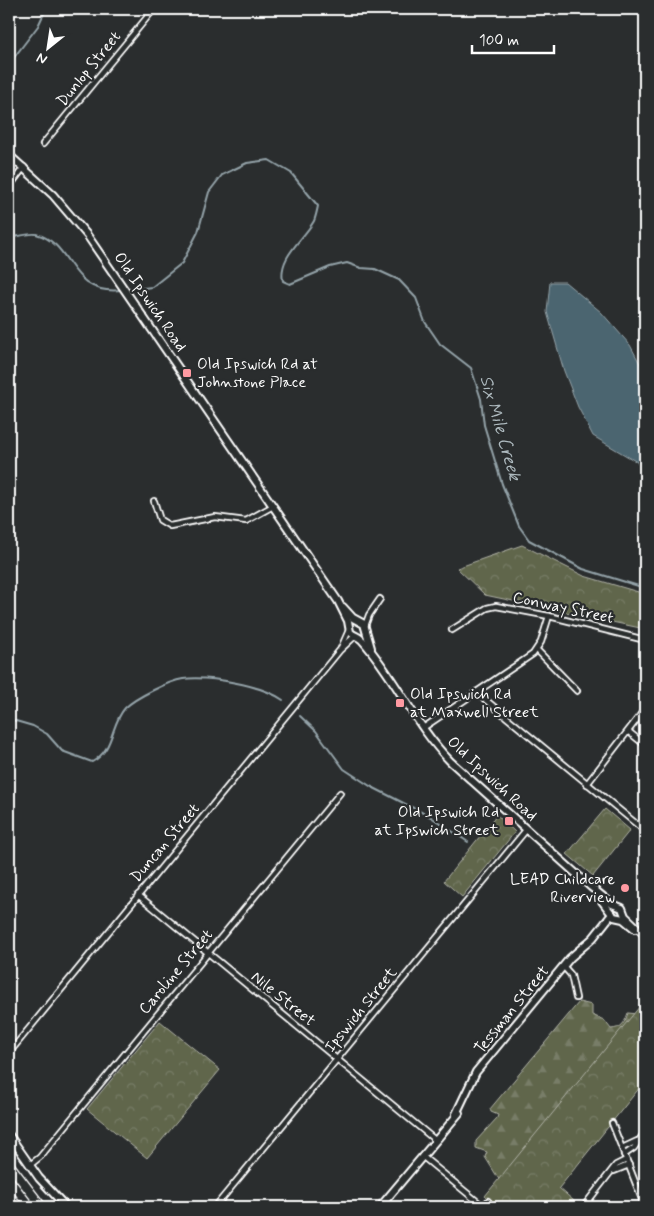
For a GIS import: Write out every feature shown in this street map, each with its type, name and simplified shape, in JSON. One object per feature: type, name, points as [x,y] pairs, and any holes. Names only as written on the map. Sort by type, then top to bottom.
[{"type":"highway","points":[[9,1164],[42,1207]]},
{"type":"highway","points":[[9,1195],[19,1207]]},
{"type":"main road","name":"Old Ipswich Road","points":[[9,155],[24,167],[73,217],[338,601],[349,628],[373,654],[423,728],[451,762],[590,886],[617,913],[645,935]]},
{"type":"main road","name":"Old Ipswich Road","points":[[338,601],[365,628],[373,654]]},
{"type":"main road","points":[[349,628],[352,622],[360,621]]},
{"type":"main road","points":[[356,636],[365,628]]},
{"type":"main road","name":"Tessman Street","points":[[383,1206],[456,1114],[470,1082],[573,955],[596,936],[617,913]]},
{"type":"main road","points":[[9,1135],[30,1165],[66,1207]]},
{"type":"street","name":"Dunlop Street","points":[[43,144],[154,9]]},
{"type":"street","points":[[9,187],[24,167]]},
{"type":"street","points":[[154,501],[160,520],[170,526],[211,518],[246,521],[256,518],[273,506]]},
{"type":"street","points":[[365,628],[369,615],[380,599]]},
{"type":"street","name":"Conway Street","points":[[452,630],[491,606],[549,616],[645,640]]},
{"type":"street","points":[[360,621],[369,615]]},
{"type":"street","points":[[423,728],[537,650],[549,616]]},
{"type":"street","name":"Duncan Street","points":[[340,650],[349,628]]},
{"type":"street","name":"Duncan Street","points":[[9,1053],[340,650],[356,636]]},
{"type":"street","points":[[537,650],[577,691]]},
{"type":"street","points":[[476,692],[645,831]]},
{"type":"street","points":[[587,784],[645,709]]},
{"type":"street","points":[[629,732],[645,745]]},
{"type":"street","name":"Caroline Street","points":[[30,1165],[40,1157],[340,793]]},
{"type":"street","name":"Ipswich Street","points":[[215,1207],[526,830]]},
{"type":"street","name":"Nile Street","points":[[138,896],[435,1140]]},
{"type":"street","points":[[564,967],[571,975],[576,998]]},
{"type":"street","points":[[612,1123],[645,1207]]},
{"type":"street","points":[[585,1205],[616,1166],[634,1148],[645,1132]]},
{"type":"street","points":[[622,1148],[639,1140]]},
{"type":"street","points":[[422,1156],[484,1207],[488,1201]]},
{"type":"street","points":[[613,1172],[629,1166]]},
{"type":"green space","points":[[522,545],[584,576],[645,594],[645,629],[485,595],[457,568]]},
{"type":"green space","points":[[605,809],[630,830],[593,876],[567,854]]},
{"type":"green space","points":[[497,815],[515,832],[462,897],[444,881]]},
{"type":"green space","points":[[645,1000],[645,1081],[559,1188],[574,1201],[573,1207],[490,1207],[493,1203],[485,1196]]},
{"type":"green space","points":[[579,1002],[592,1005],[592,1015],[604,1020],[611,1029],[622,1025],[628,1013],[638,1014],[500,1181],[485,1157],[487,1152],[476,1148],[476,1141],[497,1118],[498,1115],[491,1112],[490,1109]]},
{"type":"green space","points":[[160,1021],[220,1070],[147,1158],[87,1109]]},
{"type":"water","points":[[550,282],[565,282],[601,312],[630,345],[645,373],[645,477],[637,462],[593,436],[578,407],[564,371],[547,312]]},
{"type":"waterway","points":[[9,64],[38,26],[46,9]]},
{"type":"waterway","name":"Six Mile Creek","points":[[127,290],[152,287],[182,263],[198,232],[209,192],[222,175],[247,163],[269,160],[291,173],[318,206],[314,221],[284,264],[282,272],[283,281],[290,284],[330,267],[347,263],[361,268],[375,269],[399,280],[416,298],[425,322],[440,344],[471,368],[481,399],[484,425],[502,484],[519,526],[529,540],[583,569],[645,588]]},
{"type":"waterway","name":"Six Mile Creek","points":[[9,238],[36,234],[49,240],[58,248],[81,278],[91,285],[104,290],[122,290]]},
{"type":"waterway","points":[[9,719],[33,726],[47,734],[62,751],[92,762],[99,757],[109,744],[120,715],[125,708],[144,695],[177,680],[194,678],[221,680],[262,690],[283,700]]},
{"type":"waterway","points":[[300,716],[316,731],[344,769],[370,786],[431,817],[468,842]]},
{"type":"place","name":"Old Ipswich Rd at Johnstone Place","points":[[187,373]]},
{"type":"place","name":"Old Ipswich Rd at Maxwell Street","points":[[400,703]]},
{"type":"place","name":"Old Ipswich Rd at Ipswich Street","points":[[509,821]]},
{"type":"place","name":"LEAD Childcare Riverview","points":[[625,888]]}]
